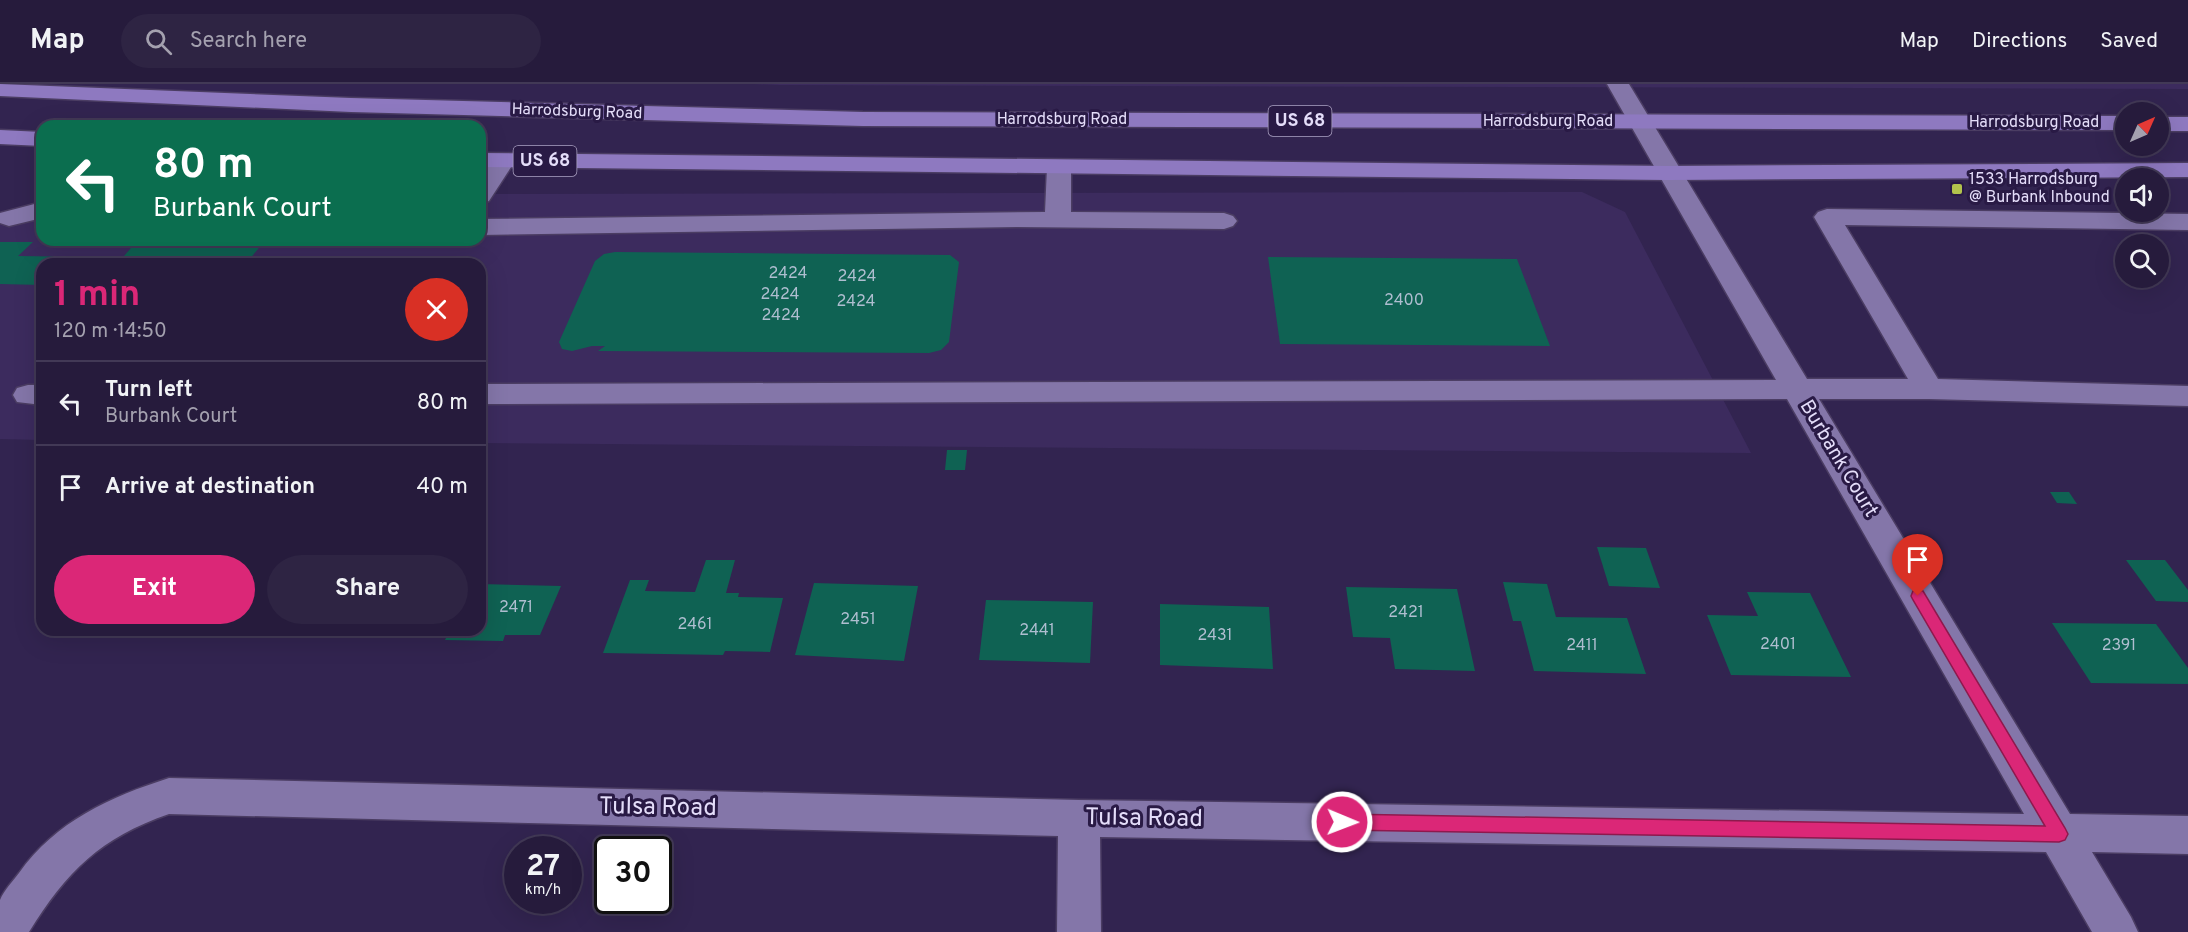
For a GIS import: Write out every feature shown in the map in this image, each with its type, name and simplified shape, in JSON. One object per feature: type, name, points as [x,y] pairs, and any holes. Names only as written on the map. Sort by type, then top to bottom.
[{"type":"main road","name":"Harrodsburg Road","points":[[0,89],[351,105],[645,115],[1056,120],[2115,123]]},
{"type":"main road","points":[[1056,120],[1059,168]]},
{"type":"main road","points":[[2169,124],[2188,124]]},
{"type":"main road","points":[[0,137],[36,138]]},
{"type":"main road","name":"US 68","points":[[491,161],[1668,173],[2188,170]]},
{"type":"street","name":"Burbank Court","points":[[1618,84],[1642,122],[1668,173],[2116,932]]},
{"type":"street","points":[[486,177],[491,161]]},
{"type":"street","points":[[1058,219],[1059,168]]},
{"type":"street","points":[[9,219],[36,212]]},
{"type":"street","points":[[1929,389],[1827,217],[2188,222]]},
{"type":"street","points":[[486,227],[1058,219],[1224,221]]},
{"type":"street","points":[[486,394],[1929,389],[2188,396]]},
{"type":"street","name":"Tulsa Road","points":[[4,932],[51,864],[85,835],[136,807],[168,796],[1079,818],[2188,835]]},
{"type":"street","points":[[1079,818],[1079,932]]},
{"type":"shaded area","points":[[753,84],[2188,84],[2188,89],[780,85]]},
{"type":"shaded area","points":[[1582,192],[1625,212],[1751,453],[486,443],[486,258],[36,258],[36,440],[0,439],[0,213],[36,214],[36,246],[486,246],[486,194]]},
{"type":"building","points":[[0,242],[33,242],[18,256],[89,257],[36,258],[36,285],[0,284]]},
{"type":"building","points":[[133,246],[260,246],[251,258],[122,258]]},
{"type":"building","points":[[615,252],[950,255],[959,262],[949,342],[941,350],[929,353],[598,351],[605,346],[592,346],[572,351],[562,349],[559,342],[595,261],[604,254]]},
{"type":"building","points":[[1268,257],[1517,259],[1550,346],[1280,344]]},
{"type":"building","points":[[947,450],[967,450],[965,470],[945,470]]},
{"type":"building","points":[[2050,492],[2069,492],[2077,504],[2057,503]]},
{"type":"building","points":[[1597,547],[1646,548],[1660,588],[1609,586]]},
{"type":"building","points":[[706,560],[735,560],[726,593],[739,593],[738,597],[783,598],[770,652],[725,651],[723,655],[603,653],[630,580],[649,580],[645,591],[695,592]]},
{"type":"building","points":[[2126,560],[2165,560],[2188,590],[2188,602],[2156,601]]},
{"type":"building","points":[[1503,582],[1547,584],[1556,617],[1627,618],[1646,674],[1534,671],[1521,621],[1513,621]]},
{"type":"building","points":[[814,583],[918,586],[904,661],[795,655]]},
{"type":"building","points":[[486,584],[561,586],[540,635],[505,635],[503,641],[445,640],[447,636],[486,636]]},
{"type":"building","points":[[1346,587],[1457,589],[1475,671],[1395,669],[1390,638],[1353,637]]},
{"type":"building","points":[[1747,592],[1810,593],[1851,677],[1731,675],[1707,615],[1758,616]]},
{"type":"building","points":[[986,600],[1093,602],[1090,663],[979,660]]},
{"type":"building","points":[[1160,604],[1269,607],[1273,669],[1160,665]]},
{"type":"building","points":[[2052,623],[2156,624],[2188,668],[2188,684],[2091,683]]},
{"type":"building","points":[[328,636],[385,636],[385,637]]},
{"type":"place","name":"1533 Harrodsburg @ Burbank Inbound","points":[[1957,189]]},
{"type":"route","points":[[1342,822],[2059,834],[1918,596]]}]
